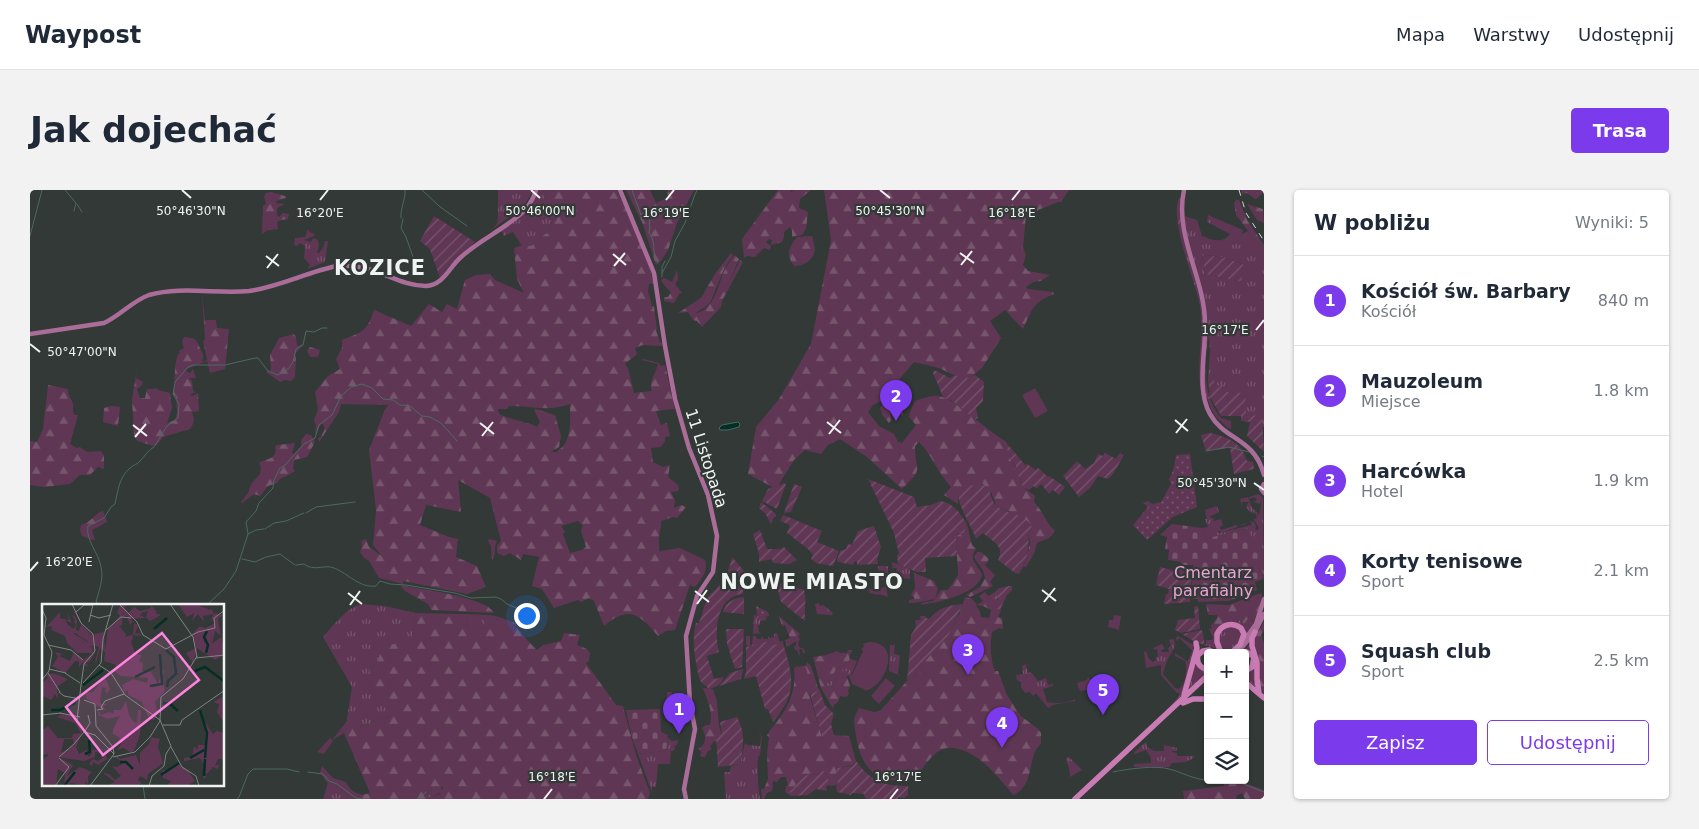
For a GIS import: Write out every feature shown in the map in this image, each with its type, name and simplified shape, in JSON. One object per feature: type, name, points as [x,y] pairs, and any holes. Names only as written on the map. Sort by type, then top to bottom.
[{"type":"main road","points":[[30,334],[104,323],[140,300],[152,295],[188,291],[250,291],[325,268],[360,267],[409,285],[425,286],[436,284],[477,242],[501,228],[524,210],[536,190]]},
{"type":"main road","name":"11 Listopada","points":[[621,190],[653,266],[670,377],[690,451],[706,490],[717,538],[713,571],[711,577],[697,596],[686,636],[690,703],[695,731],[684,789],[686,799]]},
{"type":"main road","points":[[1184,190],[1180,210],[1182,228],[1204,312],[1203,385],[1208,409],[1213,419],[1223,430],[1250,449],[1259,461],[1264,475]]},
{"type":"main road","points":[[1205,398],[1216,418],[1226,428],[1250,445],[1264,466]]},
{"type":"main road","points":[[1264,484],[1261,489],[1264,493]]},
{"type":"main road","points":[[1236,649],[1256,624],[1264,599]]},
{"type":"main road","points":[[1262,696],[1257,679],[1257,663],[1252,647],[1252,638],[1264,614]]},
{"type":"main road","points":[[1220,649],[1217,634],[1226,625],[1235,625],[1242,629],[1244,637],[1240,645]]},
{"type":"main road","points":[[1241,649],[1255,632]]},
{"type":"main road","points":[[1183,700],[1195,656],[1196,643]]},
{"type":"main road","points":[[1204,651],[1198,655],[1198,662],[1204,668]]},
{"type":"main road","points":[[1249,653],[1254,658],[1252,667],[1249,669]]},
{"type":"main road","points":[[1080,799],[1204,678]]},
{"type":"main road","points":[[1183,700],[1204,683]]},
{"type":"main road","points":[[1249,687],[1262,696]]},
{"type":"main road","points":[[1183,700],[1204,699]]},
{"type":"main road","points":[[1075,799],[1100,778]]},
{"type":"green space","points":[[498,190],[533,190],[524,206],[490,231],[498,221]]},
{"type":"green space","points":[[538,190],[547,190],[539,212],[553,219],[548,233],[531,246],[522,246],[513,232],[504,236],[501,230],[522,214]]},
{"type":"green space","points":[[547,190],[617,190],[646,255],[654,283],[649,284],[648,291],[652,306],[654,306],[656,330],[660,342],[663,344],[662,346],[643,345],[635,348],[637,354],[625,364],[628,368],[634,393],[652,391],[652,381],[658,364],[643,359],[659,363],[661,366],[665,365],[675,409],[656,411],[661,425],[667,423],[670,436],[665,437],[661,447],[651,448],[653,462],[663,467],[670,465],[668,477],[678,485],[678,491],[671,492],[675,500],[674,508],[681,505],[686,507],[677,518],[673,517],[661,521],[659,551],[680,548],[705,560],[706,564],[704,575],[700,581],[695,587],[690,585],[675,630],[666,631],[658,636],[645,622],[633,615],[620,616],[604,626],[594,601],[589,598],[581,602],[578,600],[554,608],[542,589],[532,586],[539,557],[523,554],[521,560],[510,553],[504,556],[497,553],[497,546],[501,541],[490,498],[458,480],[461,512],[426,505],[420,525],[458,539],[456,557],[477,566],[486,587],[467,594],[403,581],[403,584],[379,578],[369,561],[360,552],[361,541],[366,539],[369,547],[382,556],[373,545],[376,510],[369,450],[385,409],[389,405],[341,404],[339,412],[319,442],[318,438],[321,437],[325,428],[323,424],[321,424],[315,435],[316,425],[314,420],[318,409],[315,392],[328,376],[340,369],[336,359],[342,348],[342,340],[363,330],[369,323],[374,310],[411,326],[429,304],[442,312],[447,304],[457,309],[465,280],[476,275],[490,274],[495,280],[524,293],[517,279],[514,248],[523,245],[531,246],[548,233],[553,219],[539,212]],"holes":[[[570,404],[568,437],[556,452],[551,452],[559,447],[561,436],[555,415],[534,410],[540,422],[537,427],[499,414],[498,409],[507,409],[509,406],[555,408]],[[578,521],[583,526],[581,531],[586,547],[570,553],[563,534],[565,532],[561,526]]]},
{"type":"green space","points":[[626,190],[650,190],[656,203],[669,197],[668,190],[694,190],[677,223],[668,250],[656,265],[642,222]]},
{"type":"green space","points":[[778,190],[790,190],[792,192],[793,190],[811,190],[800,199],[799,208],[808,212],[806,229],[802,235],[792,237],[790,227],[784,232],[782,242],[771,245],[772,240],[769,239],[766,242],[771,246],[770,250],[764,248],[755,257],[747,256],[744,258],[742,239]]},
{"type":"green space","points":[[824,190],[1069,190],[1061,202],[1026,215],[1023,248],[1026,255],[1023,265],[1028,271],[1050,275],[1026,287],[1028,289],[1053,292],[1054,294],[1037,303],[1023,329],[1005,310],[990,321],[1001,338],[982,368],[971,377],[962,379],[939,368],[914,362],[891,389],[882,395],[881,401],[873,405],[868,412],[879,426],[894,434],[898,442],[902,443],[916,425],[909,417],[915,401],[938,396],[962,408],[1005,441],[1003,444],[1022,481],[1020,483],[1035,496],[1034,502],[1055,531],[1049,538],[1037,543],[1034,554],[1026,567],[1023,566],[1030,542],[1028,533],[1009,511],[996,505],[991,492],[958,494],[958,504],[944,495],[951,487],[919,442],[915,446],[916,473],[902,489],[867,457],[840,439],[828,445],[821,454],[805,450],[794,460],[776,489],[748,474],[756,427],[779,399],[811,344],[831,240]]},
{"type":"green space","points":[[1241,190],[1264,191],[1255,199],[1247,193],[1242,194]]},
{"type":"green space","points":[[271,192],[285,196],[286,198],[276,201],[276,203],[285,204],[277,208],[277,215],[279,217],[283,213],[289,214],[288,219],[277,222],[278,229],[268,230],[262,234],[263,206],[266,204],[264,196],[266,193]]},
{"type":"green space","points":[[1179,198],[1181,199],[1181,227],[1203,310],[1202,378],[1211,418],[1204,405],[1201,391],[1199,377],[1200,306],[1177,221]]},
{"type":"green space","points":[[1236,200],[1239,200],[1247,220],[1264,245],[1264,251],[1256,241],[1252,238],[1245,238],[1242,234],[1248,231],[1236,215],[1234,203]]},
{"type":"green space","points":[[1247,204],[1263,209],[1264,223],[1257,220]]},
{"type":"green space","points":[[1208,215],[1243,230],[1242,234],[1257,241],[1264,251],[1264,427],[1262,427],[1261,417],[1246,416],[1246,406],[1214,386],[1213,380],[1208,380],[1209,335],[1206,356],[1206,378],[1210,400],[1221,418],[1231,421],[1231,429],[1217,418],[1212,411],[1206,395],[1204,378],[1207,325],[1184,227],[1184,216],[1197,220],[1202,236],[1221,240],[1230,234],[1207,222]],"holes":[[[1202,254],[1243,264],[1242,282],[1205,274]]]},
{"type":"green space","points":[[434,216],[475,242],[451,264],[440,278],[430,249],[420,241]]},
{"type":"green space","points":[[309,229],[309,232],[315,234],[304,240],[311,242],[313,238],[318,240],[317,252],[319,253],[323,248],[325,241],[328,241],[325,262],[307,269],[310,265],[304,258],[305,246],[300,243],[297,246],[294,245],[295,238],[305,237]]},
{"type":"green space","points":[[812,236],[815,249],[813,256],[805,264],[794,266],[789,255],[792,245],[797,237]]},
{"type":"green space","points":[[731,253],[733,255],[724,269],[711,301],[694,314],[707,307],[711,302],[725,269],[734,255],[739,259],[727,287],[740,260],[743,262],[722,301],[721,307],[702,327],[697,321],[693,320],[688,312],[678,313],[701,298],[715,274]]},
{"type":"green space","points":[[1202,254],[1243,264],[1242,282],[1205,274]]},
{"type":"green space","points":[[677,270],[678,280],[675,284],[682,293],[679,294],[674,303],[664,301],[664,297],[668,297],[671,292],[661,280],[664,278],[672,282]]},
{"type":"green space","points":[[202,294],[205,320],[216,320],[217,328],[229,329],[225,369],[210,373],[207,361],[187,369],[186,371],[190,373],[193,369],[196,378],[189,378],[192,381],[193,391],[195,392],[190,395],[193,396],[198,393],[199,411],[192,412],[194,419],[190,429],[163,437],[154,446],[137,441],[134,434],[132,400],[137,369],[136,378],[143,382],[137,389],[140,398],[145,398],[147,389],[156,388],[170,393],[172,408],[167,423],[175,420],[177,413],[176,397],[173,394],[175,369],[176,359],[178,354],[180,354],[179,351],[184,348],[182,342],[184,337],[195,339],[203,354],[202,362],[207,360],[203,341],[205,339]]},
{"type":"green space","points":[[294,334],[297,345],[302,344],[295,354],[295,377],[291,381],[285,380],[280,382],[266,372],[271,370],[270,355],[279,338]]},
{"type":"green space","points":[[310,347],[320,350],[318,357],[310,357],[307,351]]},
{"type":"green space","points":[[934,370],[950,378],[955,375],[965,378],[975,375],[984,382],[983,401],[976,408],[978,418],[975,419],[952,401],[943,397],[933,373]]},
{"type":"green space","points":[[1208,380],[1214,380],[1214,386],[1223,385],[1224,392],[1246,393],[1246,415],[1262,416],[1264,452],[1247,436],[1250,422],[1241,421],[1241,416],[1221,416],[1210,397]]},
{"type":"green space","points":[[48,385],[68,389],[73,404],[73,412],[75,415],[78,415],[70,444],[77,448],[80,447],[87,452],[101,451],[104,456],[104,469],[98,467],[90,475],[80,475],[70,484],[44,487],[30,485],[30,441],[37,442],[43,429]]},
{"type":"green space","points":[[1035,388],[1048,411],[1035,418],[1022,395]]},
{"type":"green space","points":[[890,400],[901,404],[903,407],[903,417],[895,406],[890,408],[891,420],[889,423],[883,416],[880,408],[885,401]]},
{"type":"green space","points":[[111,406],[120,407],[118,426],[103,422],[104,408]]},
{"type":"green space","points":[[1210,433],[1228,439],[1238,445],[1247,461],[1253,462],[1254,469],[1234,474],[1230,448],[1206,451],[1201,435]]},
{"type":"green space","points":[[306,434],[311,435],[315,442],[307,457],[294,460],[293,469],[295,470],[277,483],[268,486],[260,496],[254,494],[242,503],[251,484],[260,474],[261,467],[259,463],[271,458],[275,454],[275,447],[277,445],[295,443],[292,453],[294,454],[301,446],[301,440]]},
{"type":"green space","points":[[1005,441],[1025,465],[1027,464],[1036,470],[1038,468],[1048,477],[1065,487],[1059,495],[1053,490],[1049,494],[1041,484],[1037,488],[1033,486],[1029,490],[1024,488],[1020,483],[1022,481],[1014,470],[1016,467],[1012,464],[1009,453],[1003,444]]},
{"type":"green space","points":[[1105,453],[1116,459],[1120,453],[1124,455],[1108,479],[1098,476],[1090,488],[1079,497],[1063,476],[1077,461],[1085,469],[1094,463],[1098,454],[1103,456]]},
{"type":"green space","points":[[1190,454],[1197,507],[1173,517],[1147,540],[1133,525],[1148,507],[1143,503],[1148,501],[1152,504],[1161,502],[1171,484],[1169,479],[1173,471],[1176,455]]},
{"type":"green space","points":[[868,479],[914,497],[917,507],[941,501],[950,504],[958,511],[967,524],[964,533],[956,536],[957,556],[925,558],[926,572],[917,572],[898,564],[897,555],[899,554],[894,533]]},
{"type":"green space","points":[[982,483],[988,489],[997,506],[1027,520],[1033,530],[1028,533],[1029,544],[1027,554],[1019,574],[998,560],[1000,555],[999,548],[983,533],[976,539],[962,510],[958,494],[962,488]]},
{"type":"green space","points":[[786,484],[777,509],[762,501],[768,489]]},
{"type":"green space","points":[[794,484],[802,487],[791,512],[784,513]]},
{"type":"green space","points":[[1259,494],[1262,497],[1260,504],[1253,502],[1257,499],[1254,497],[1250,499],[1249,497]]},
{"type":"green space","points":[[1248,497],[1252,508],[1258,513],[1255,521],[1253,520],[1256,518],[1256,514],[1250,512],[1246,507],[1249,502],[1242,502],[1242,508],[1240,499]]},
{"type":"green space","points":[[1262,497],[1264,580],[1248,528],[1205,539],[1202,528],[1208,527],[1205,519],[1207,519],[1205,510],[1217,506],[1219,512],[1209,517],[1213,518],[1214,521],[1221,519],[1223,525],[1220,527],[1221,530],[1235,524],[1238,527],[1218,532],[1219,533],[1248,526],[1248,524],[1249,526],[1252,524],[1251,521],[1255,523],[1255,529],[1257,530],[1259,528],[1255,521],[1260,512]]},
{"type":"green space","points":[[761,502],[776,514],[771,524],[765,513],[759,508]]},
{"type":"green space","points":[[103,511],[107,522],[92,530],[95,540],[82,536],[81,525]]},
{"type":"green space","points":[[783,515],[822,531],[817,542],[839,551],[833,566],[816,563],[811,559],[813,555],[808,549],[787,533],[790,525],[780,521]]},
{"type":"green space","points":[[967,524],[972,545],[976,549],[973,559],[982,574],[979,581],[966,592],[946,600],[920,605],[934,599],[909,603],[909,600],[914,599],[911,595],[915,588],[914,573],[934,581],[938,589],[935,599],[941,590],[948,590],[958,575],[956,536],[964,533]]},
{"type":"green space","name":"Cmentarz parafialny","points":[[1172,524],[1202,528],[1205,539],[1248,528],[1257,549],[1263,579],[1255,582],[1257,590],[1229,601],[1198,602],[1198,599],[1191,598],[1193,565],[1181,565],[1181,562],[1168,560],[1169,550],[1165,549],[1167,537],[1160,535]]},
{"type":"green space","points":[[874,526],[881,547],[877,559],[878,564],[857,565],[857,561],[853,565],[838,562],[840,551],[846,549],[848,544],[852,545],[858,531]]},
{"type":"green space","points":[[760,530],[767,549],[781,549],[784,547],[797,560],[789,564],[773,563],[772,559],[759,562],[759,554],[753,534]]},
{"type":"green space","points":[[489,539],[497,541],[492,560],[491,546],[488,541]]},
{"type":"green space","points":[[977,552],[981,552],[989,559],[985,565],[995,575],[990,582],[993,586],[970,597],[966,595],[980,587],[985,578],[982,569],[974,557]]},
{"type":"green space","points":[[732,557],[744,571],[743,594],[734,596],[727,601],[719,616],[717,644],[719,652],[707,656],[714,679],[723,677],[723,680],[718,685],[709,689],[701,682],[699,677],[694,650],[696,623],[699,623],[708,600],[707,598],[723,580]]},
{"type":"green space","points":[[892,562],[910,569],[910,579],[901,578],[899,581],[899,572],[896,572],[897,568],[893,568],[893,573]]},
{"type":"green space","points":[[878,566],[888,566],[888,580],[878,579]]},
{"type":"green space","points":[[1160,567],[1176,571],[1177,568],[1186,570],[1186,574],[1192,574],[1190,602],[1164,604],[1169,589],[1156,585]]},
{"type":"green space","points":[[779,582],[804,590],[805,621],[781,602],[777,586]]},
{"type":"green space","points":[[400,585],[466,598],[489,607],[494,613],[431,610],[428,604],[405,591]]},
{"type":"green space","points":[[1012,586],[1012,590],[1007,595],[1000,610],[997,609],[994,605],[998,599],[995,592],[999,588]]},
{"type":"green space","points":[[886,587],[888,597],[869,593],[870,591],[866,590]]},
{"type":"green space","points":[[985,592],[988,596],[995,592],[997,596],[998,609],[1001,610],[998,617],[1002,618],[1003,629],[999,628],[992,632],[991,652],[993,666],[995,671],[998,671],[1007,695],[1021,716],[1041,733],[1041,744],[1036,749],[1025,785],[1013,795],[979,759],[962,750],[953,748],[946,748],[934,754],[917,774],[910,779],[898,781],[882,778],[873,773],[862,757],[856,738],[854,718],[859,708],[874,712],[880,711],[907,681],[919,674],[923,663],[947,637],[961,610],[965,597],[972,599],[977,605],[983,601],[979,596]],"holes":[[[976,605],[991,610],[989,618],[981,617]]]},
{"type":"green space","points":[[1260,593],[1262,595],[1258,612],[1253,621],[1250,620],[1250,616],[1244,624],[1239,619],[1237,622],[1227,623],[1212,644],[1206,644],[1206,640],[1212,640],[1213,638],[1209,629],[1212,628],[1211,626],[1217,615],[1208,615],[1206,604],[1229,605]]},
{"type":"green space","points":[[744,597],[744,614],[723,612],[731,601]]},
{"type":"green space","points":[[819,603],[820,606],[823,605],[833,613],[832,615],[817,614],[815,604]]},
{"type":"green space","points":[[361,604],[384,606],[416,613],[411,644],[379,659],[369,672],[397,714],[358,727],[358,718],[347,718],[352,687],[323,637],[345,613]]},
{"type":"green space","points":[[963,604],[947,638],[923,663],[919,674],[907,681],[911,635],[916,627],[915,620],[921,620],[920,616],[925,616],[929,619],[944,608]]},
{"type":"green space","points":[[756,606],[768,612],[769,616],[757,618]]},
{"type":"green space","points":[[1198,606],[1200,629],[1181,633],[1175,630],[1178,620],[1195,618],[1194,607]]},
{"type":"green space","points":[[416,613],[466,614],[467,629],[485,627],[485,620],[489,615],[496,616],[500,624],[513,628],[516,626],[537,650],[543,645],[561,641],[564,633],[580,635],[577,645],[587,649],[590,653],[589,661],[586,663],[616,705],[623,706],[636,755],[650,793],[648,799],[352,799],[328,783],[320,773],[322,766],[333,778],[346,782],[350,789],[356,793],[370,793],[344,733],[332,740],[347,721],[347,718],[358,718],[359,727],[396,714],[380,695],[369,672],[379,659],[380,645],[411,643]],"holes":[[[441,786],[443,788],[440,794],[426,798],[428,792],[436,787]]]},
{"type":"green space","points":[[1258,613],[1245,636],[1243,629],[1238,625],[1226,624],[1237,622],[1239,619],[1244,624],[1250,616],[1250,620],[1253,621]]},
{"type":"green space","points":[[466,614],[489,615],[485,620],[485,627],[467,630]]},
{"type":"green space","points":[[754,615],[757,618],[766,616],[766,620],[760,621],[760,625],[758,625],[759,632],[761,633],[753,634]]},
{"type":"green space","points":[[1114,615],[1121,616],[1119,630],[1108,627],[1109,620],[1113,620]]},
{"type":"green space","points":[[496,616],[516,623],[516,626],[513,628],[500,624]]},
{"type":"green space","points":[[779,616],[800,634],[796,639],[790,638],[785,625],[782,626]]},
{"type":"green space","points":[[1264,622],[1264,630],[1261,635],[1264,643],[1264,694],[1259,683],[1254,642]]},
{"type":"green space","points":[[1226,624],[1217,633],[1216,640],[1219,649],[1205,645],[1212,644],[1215,632]]},
{"type":"green space","points":[[1237,626],[1243,634],[1232,649],[1222,649],[1217,637],[1223,628]]},
{"type":"green space","points":[[726,629],[744,629],[742,667],[735,669],[727,644]]},
{"type":"green space","points":[[1202,630],[1205,645],[1195,642],[1182,634]]},
{"type":"green space","points":[[777,633],[780,642],[783,641],[783,643],[773,645],[772,641],[756,643],[756,646],[747,647],[746,645],[746,636],[750,636],[750,645],[752,645],[753,636],[756,636],[757,639],[761,639],[763,636],[763,639],[768,639],[768,636],[770,638],[774,637],[774,634]]},
{"type":"green space","points":[[797,636],[800,639],[799,647],[804,649],[805,653],[803,653],[802,649],[799,649],[800,655],[795,650],[796,641],[787,647],[785,640],[790,638],[795,640]]},
{"type":"green space","points":[[1178,636],[1195,646],[1184,693],[1168,709],[1183,691],[1180,694],[1176,692],[1161,675],[1161,665],[1146,668],[1144,652],[1146,651],[1149,659],[1153,662],[1158,656],[1157,649],[1153,648],[1162,644],[1165,649],[1161,650],[1162,652],[1169,652],[1168,648],[1171,646],[1169,640],[1174,639],[1174,648],[1166,663],[1163,674],[1175,688],[1179,689],[1185,680],[1186,668],[1185,661],[1175,656],[1175,653],[1188,662],[1192,650],[1179,638],[1177,642],[1176,637]]},
{"type":"green space","points":[[772,641],[773,645],[783,643],[791,675],[790,693],[787,702],[773,722],[768,709],[765,709],[756,676],[744,679],[746,672],[746,647],[755,646],[756,643]]},
{"type":"green space","points":[[869,642],[879,644],[886,649],[888,665],[879,682],[873,688],[865,691],[852,684],[849,675],[852,675],[863,651],[861,650],[864,646],[863,644]]},
{"type":"green space","points":[[1250,644],[1257,665],[1256,678],[1258,688],[1249,682],[1249,671],[1255,661],[1249,649],[1245,649]]},
{"type":"green space","points":[[890,645],[895,645],[894,654],[900,655],[898,674],[901,676],[889,671]]},
{"type":"green space","points":[[1198,649],[1202,650],[1197,658],[1204,666],[1204,675],[1188,690]]},
{"type":"green space","points":[[848,650],[853,650],[849,661],[836,670],[824,688],[833,685],[841,671],[847,671],[850,686],[849,694],[846,697],[840,696],[833,709],[821,688],[813,657],[837,651],[847,653]]},
{"type":"green space","points":[[849,658],[857,661],[851,675],[847,676],[847,671],[836,679],[833,685],[823,689],[836,670],[849,661]]},
{"type":"green space","points":[[807,662],[811,666],[819,691],[809,694],[822,737],[833,735],[849,736],[856,761],[853,765],[836,768],[838,785],[830,786],[826,772],[814,775],[813,772],[809,775],[801,776],[793,789],[790,790],[791,796],[785,792],[786,786],[788,786],[786,777],[781,777],[777,782],[774,781],[772,791],[767,793],[764,799],[762,799],[761,789],[764,789],[768,779],[767,753],[769,738],[767,735],[790,701],[794,681],[794,667],[797,668],[796,665],[799,667],[806,665]]},
{"type":"green space","points":[[1029,663],[1026,665],[1028,673],[1031,672],[1038,681],[1046,678],[1048,685],[1053,684],[1053,686],[1043,689],[1047,702],[1062,703],[1075,699],[1075,701],[1053,705],[1048,708],[1036,693],[1033,696],[1030,692],[1025,693],[1016,675],[1023,674],[1022,666]]},
{"type":"green space","points":[[806,668],[811,686],[800,688],[796,670]]},
{"type":"green space","points":[[743,669],[741,679],[719,686],[730,673]]},
{"type":"green space","points":[[1088,677],[1091,681],[1088,682],[1090,689],[1080,691],[1077,683],[1087,680]]},
{"type":"green space","points":[[886,678],[895,686],[879,704],[871,696]]},
{"type":"green space","points":[[703,688],[713,689],[717,701],[719,727],[723,737],[714,741],[710,747],[712,749],[708,751],[705,757],[700,755],[702,752],[698,749],[705,740],[702,728],[710,725],[711,715]]},
{"type":"green space","points":[[819,689],[825,705],[834,714],[831,724],[834,736],[822,737],[810,694]]},
{"type":"green space","points":[[667,692],[672,692],[671,701],[674,701],[674,715],[666,715]]},
{"type":"green space","points":[[660,709],[661,732],[668,735],[666,751],[638,754],[632,738],[626,710]]},
{"type":"green space","points":[[737,717],[743,735],[740,764],[718,767],[716,736],[722,734],[720,722]]},
{"type":"green space","points":[[758,728],[762,737],[760,755],[758,757],[760,799],[726,799],[724,772],[730,772],[731,766],[740,764],[745,743],[747,745],[760,746],[761,736]]},
{"type":"green space","points":[[1014,731],[1019,739],[1016,742],[1021,749],[1017,752],[1006,738]]},
{"type":"green space","points":[[1000,735],[1014,754],[1005,761],[990,742]]},
{"type":"green space","points":[[330,738],[333,741],[324,754],[317,752]]},
{"type":"green space","points":[[668,738],[672,741],[678,740],[677,745],[671,751],[670,764],[658,764],[656,787],[652,787],[652,793],[638,754],[666,751]]},
{"type":"green space","points":[[1146,742],[1147,747],[1154,751],[1164,751],[1164,745],[1177,748],[1177,751],[1172,752],[1177,753],[1177,756],[1194,756],[1194,758],[1185,762],[1172,763],[1169,767],[1134,767],[1134,764],[1151,763],[1151,758],[1146,750],[1135,754],[1134,752]]},
{"type":"green space","points":[[1069,757],[1082,770],[1070,777],[1066,759]]},
{"type":"green space","points":[[856,761],[872,778],[878,781],[891,785],[908,786],[908,795],[904,798],[898,797],[898,799],[869,799],[865,798],[864,794],[852,793],[851,795],[837,792],[836,768],[853,766]]},
{"type":"green space","points":[[813,771],[814,775],[822,771],[826,772],[830,785],[826,786],[827,791],[816,789],[808,795],[791,796],[790,790],[793,789],[801,776],[809,775]]},
{"type":"green space","points":[[328,783],[341,790],[352,799],[323,799]]},
{"type":"green space","points":[[1224,784],[1248,784],[1264,790],[1264,799],[1245,799],[1242,793],[1236,796],[1237,799],[1184,799],[1183,791],[1224,786]]},
{"type":"green space","points":[[436,786],[441,786],[442,792],[426,799],[428,792]]},
{"type":"water","points":[[738,422],[740,424],[739,427],[728,430],[720,430],[719,428],[722,425]]},
{"type":"waterway","points":[[30,236],[42,190]]},
{"type":"waterway","points":[[65,190],[76,203],[74,211]]},
{"type":"waterway","points":[[401,218],[405,190]]},
{"type":"waterway","points":[[422,190],[439,206],[467,226]]},
{"type":"waterway","points":[[632,190],[641,215],[644,213],[650,221],[649,233],[653,240],[658,263]]},
{"type":"waterway","points":[[662,273],[671,257],[675,241],[685,223],[697,190]]},
{"type":"waterway","points":[[77,204],[82,212]]},
{"type":"waterway","points":[[403,219],[401,228],[417,268]]},
{"type":"waterway","points":[[662,277],[662,267],[665,261]]},
{"type":"waterway","points":[[99,604],[96,602],[102,571],[88,536],[88,526],[104,518],[115,504],[123,476],[154,447],[167,426],[178,418],[179,404],[173,394],[175,382],[188,367],[193,365],[225,365],[255,358],[258,358],[268,371],[278,375],[289,368],[293,362],[296,349],[303,345],[306,331],[314,332],[327,328]]},
{"type":"waterway","points":[[208,604],[224,589],[236,571],[248,534],[246,522],[256,511],[259,503],[273,488],[274,480],[280,468],[304,444],[315,438],[319,425],[332,415],[341,396],[351,387],[362,384],[372,388],[383,399],[393,400],[400,405],[410,406],[422,416],[430,417],[441,423],[457,441]]},
{"type":"waterway","points":[[1206,451],[1229,447],[1249,452]]},
{"type":"waterway","points":[[306,513],[316,507],[355,502]]},
{"type":"waterway","points":[[265,529],[274,523],[286,521],[304,513]]},
{"type":"waterway","points":[[248,534],[264,529]]},
{"type":"waterway","points":[[242,559],[255,562],[280,554],[295,565]]},
{"type":"waterway","points":[[296,565],[304,564],[315,568],[334,568],[359,583],[370,586],[376,586],[380,581],[455,593],[471,598],[496,597],[526,612]]},
{"type":"waterway","points":[[1113,772],[1157,767],[1174,770],[1204,780]]},
{"type":"waterway","points":[[237,799],[248,774],[253,769],[287,769],[299,772]]},
{"type":"waterway","points":[[308,772],[323,774],[329,781],[337,784],[356,798],[361,799]]},
{"type":"waterway","points":[[1243,784],[1264,792]]},
{"type":"waterway","points":[[143,786],[145,799]]},
{"type":"waterway","points":[[418,799],[426,792]]},
{"type":"railway","points":[[1239,190],[1246,213],[1264,241]]},
{"type":"place","name":"Mauzoleum","points":[[896,421]]},
{"type":"place","name":"Harcówka","points":[[968,675]]},
{"type":"place","name":"Squash club","points":[[1103,715]]},
{"type":"place","name":"Kościół św. Barbary","points":[[679,734]]},
{"type":"place","name":"Korty tenisowe","points":[[1002,748]]},
{"type":"district","name":"KOZICE","points":[[380,268]]},
{"type":"district","name":"NOWE MIASTO","points":[[812,582]]}]
